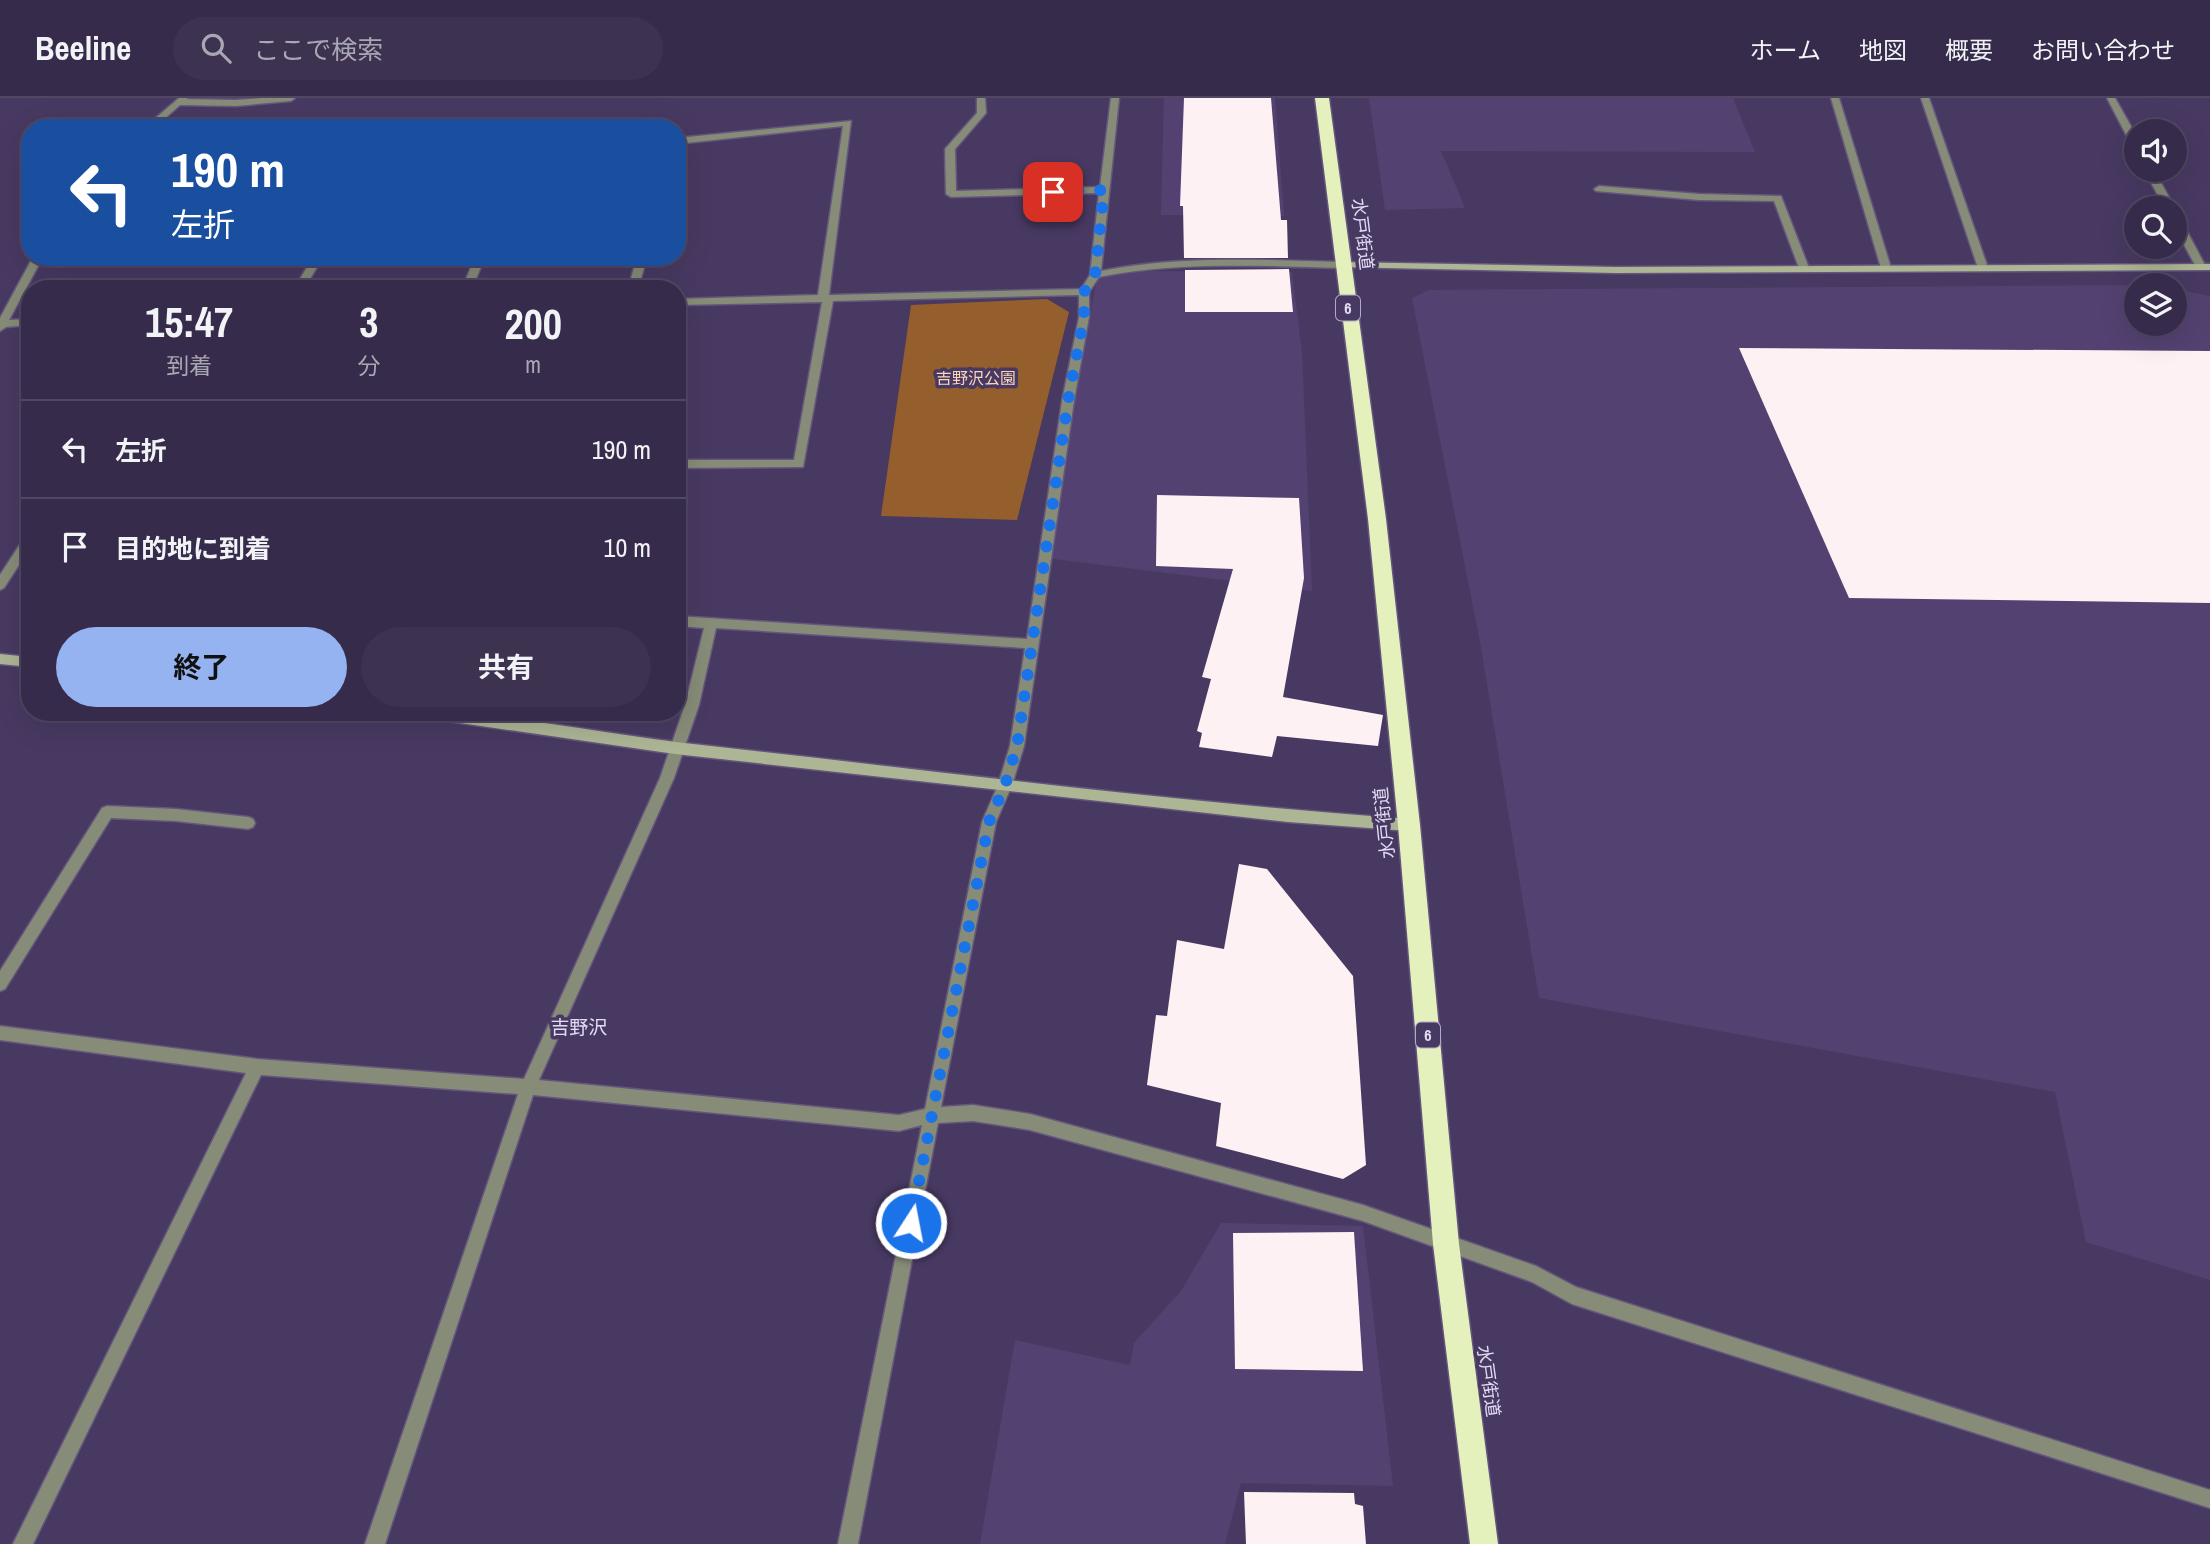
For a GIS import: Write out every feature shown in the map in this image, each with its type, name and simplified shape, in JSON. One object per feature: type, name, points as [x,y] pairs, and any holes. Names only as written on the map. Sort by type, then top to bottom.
[{"type":"highway","name":"水戸街道","points":[[1322,98],[1377,519],[1409,825],[1446,1244],[1484,1544]]},
{"type":"street","points":[[159,119],[182,100],[236,103],[291,98]]},
{"type":"street","points":[[981,98],[982,113],[950,149],[951,194],[1104,190]]},
{"type":"street","points":[[848,1544],[989,822],[1005,785],[1017,746],[1068,401],[1084,317],[1084,292],[1095,275],[1115,98]]},
{"type":"street","points":[[1835,98],[1886,268]]},
{"type":"street","points":[[1925,98],[1983,268]]},
{"type":"street","points":[[2111,98],[2124,122]]},
{"type":"street","points":[[686,140],[848,123],[825,299],[799,464],[686,464]]},
{"type":"street","points":[[1599,190],[1699,197],[1778,198],[1804,268]]},
{"type":"street","points":[[2187,237],[2206,267]]},
{"type":"street","points":[[1095,275],[1128,267],[1159,264],[1616,270],[2206,267]]},
{"type":"street","points":[[2,326],[21,290]]},
{"type":"street","points":[[686,304],[1084,292]]},
{"type":"street","points":[[2,326],[21,324]]},
{"type":"street","points":[[0,585],[21,552]]},
{"type":"street","points":[[686,622],[1033,644]]},
{"type":"street","points":[[686,720],[711,624]]},
{"type":"street","points":[[0,659],[21,661]]},
{"type":"street","points":[[483,721],[675,748],[1288,816],[1409,825]]},
{"type":"street","points":[[375,1544],[528,1087],[667,778],[686,721]]},
{"type":"street","points":[[0,984],[107,812],[176,815],[248,823]]},
{"type":"street","points":[[2,1037],[257,1067],[528,1087],[899,1123],[932,1115],[972,1113],[1030,1122],[1363,1213],[1536,1275],[1572,1295],[2210,1499]]},
{"type":"street","points":[[23,1544],[257,1067]]},
{"type":"shaded area","points":[[1164,98],[1275,98],[1284,216],[1161,215]]},
{"type":"shaded area","points":[[1369,98],[1733,98],[1755,152],[1441,151],[1465,208],[1385,210]]},
{"type":"shaded area","points":[[1128,271],[1292,272],[1302,353],[1312,591],[1046,558],[1097,278]]},
{"type":"shaded area","points":[[2124,285],[2124,336],[2187,336],[2187,291],[2210,296],[2210,1280],[2086,1242],[2055,1092],[1539,998],[1480,642],[1412,298],[1429,290]]},
{"type":"shaded area","points":[[1221,1223],[1363,1226],[1393,1486],[1241,1483],[1225,1544],[980,1544],[1015,1340],[1130,1365],[1134,1343],[1181,1291]]},
{"type":"green space","name":"吉野沢公園","points":[[1047,299],[1069,312],[1017,520],[881,516],[911,305]]},
{"type":"building","points":[[1184,98],[1271,98],[1281,220],[1287,220],[1288,258],[1184,258],[1183,206],[1180,206]]},
{"type":"building","points":[[1289,269],[1293,312],[1185,312],[1185,270]]},
{"type":"building","points":[[1739,348],[2210,351],[2210,603],[1849,598]]},
{"type":"building","points":[[1157,495],[1299,498],[1304,578],[1283,697],[1383,715],[1378,746],[1277,736],[1272,757],[1199,747],[1202,733],[1197,731],[1211,679],[1202,677],[1233,569],[1156,566]]},
{"type":"building","points":[[1239,864],[1267,869],[1353,976],[1366,1165],[1343,1179],[1216,1146],[1221,1103],[1147,1085],[1156,1015],[1167,1016],[1177,940],[1224,949]]},
{"type":"building","points":[[1354,1232],[1363,1371],[1235,1369],[1233,1233]]},
{"type":"building","points":[[1244,1492],[1354,1493],[1355,1504],[1363,1506],[1366,1544],[1246,1544]]},
{"type":"district","name":"吉野沢","points":[[579,1027]]},
{"type":"route","points":[[911,1223],[989,822],[1005,785],[1017,746],[1068,401],[1084,317],[1084,292],[1095,275],[1104,190],[1053,192]]}]
